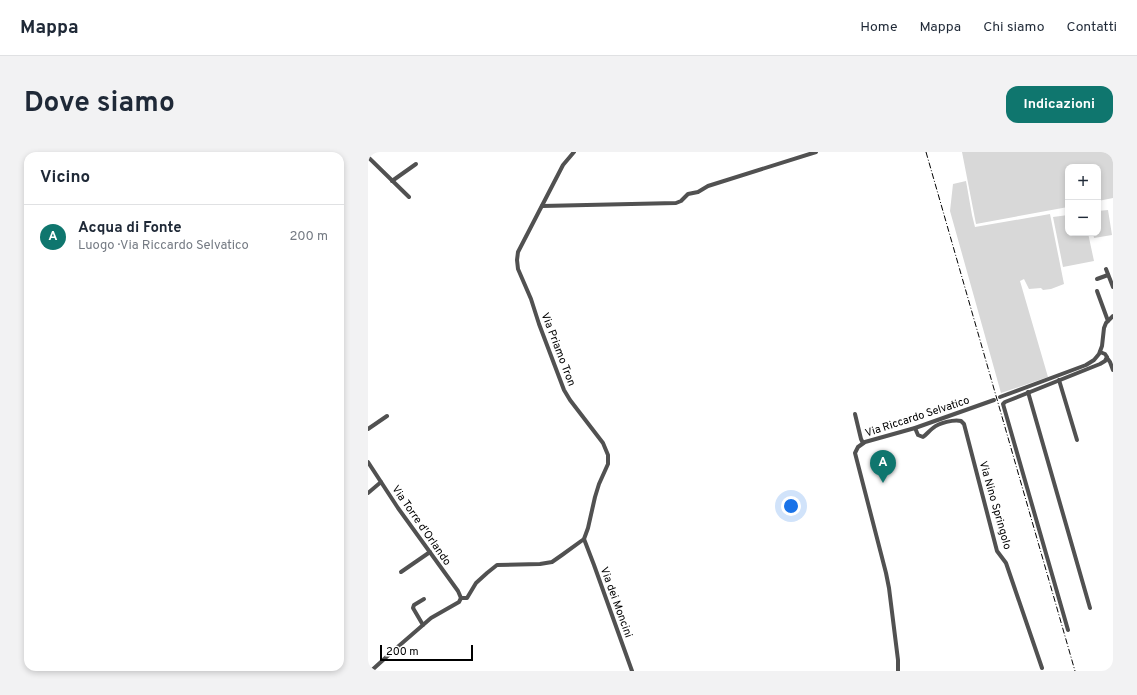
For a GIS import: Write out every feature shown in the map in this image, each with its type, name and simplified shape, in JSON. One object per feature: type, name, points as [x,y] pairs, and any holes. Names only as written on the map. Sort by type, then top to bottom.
[{"type":"street","name":"Via Priamo Tron","points":[[574,152],[563,165],[518,252],[517,260],[518,269],[531,299],[538,324],[564,390],[570,400],[604,443],[608,455],[608,464],[599,484],[584,539]]},
{"type":"street","points":[[542,206],[676,203],[681,201],[688,194],[698,192],[708,186],[816,152]]},
{"type":"street","points":[[368,157],[409,197]]},
{"type":"street","points":[[392,181],[416,164]]},
{"type":"street","points":[[1106,269],[1113,287]]},
{"type":"street","points":[[1097,279],[1108,275]]},
{"type":"street","points":[[1097,291],[1108,321]]},
{"type":"street","points":[[1000,398],[1086,366],[1094,360],[1100,352],[1103,330],[1113,316]]},
{"type":"street","points":[[1100,352],[1106,354],[1113,370]]},
{"type":"street","points":[[1068,630],[1003,403],[1100,364],[1107,358]]},
{"type":"street","points":[[1059,380],[1077,440]]},
{"type":"street","points":[[1028,392],[1090,608]]},
{"type":"street","name":"Via Riccardo Selvatico","points":[[898,671],[898,660],[888,580],[855,453],[858,447],[863,443],[915,428],[994,400]]},
{"type":"street","points":[[855,414],[863,443]]},
{"type":"street","points":[[368,429],[387,416]]},
{"type":"street","name":"Via Nino Springolo","points":[[915,428],[918,435],[923,437],[933,427],[948,422],[960,420],[964,425],[997,551],[1006,563],[1042,668]]},
{"type":"street","name":"Via Torre d'Orlando","points":[[368,462],[430,552],[460,599]]},
{"type":"street","points":[[368,493],[381,482]]},
{"type":"street","points":[[372,671],[431,618],[460,599],[468,596],[476,583],[497,565],[540,564],[552,562],[584,539]]},
{"type":"street","name":"Via dei Moncini","points":[[584,539],[632,671]]},
{"type":"street","points":[[401,572],[430,552]]},
{"type":"street","points":[[423,625],[413,608],[414,605],[424,599]]},
{"type":"shaded area","points":[[962,152],[1113,152],[1113,198],[1101,200],[1101,164],[1065,164],[1065,208],[976,224]]},
{"type":"shaded area","points":[[966,181],[975,227],[1050,214],[1064,284],[1051,289],[1043,290],[1041,288],[1029,289],[1024,279],[1020,281],[1048,377],[1001,393],[950,211],[953,184]]},
{"type":"shaded area","points":[[1108,210],[1112,235],[1094,238],[1094,236],[1101,236],[1101,211]]},
{"type":"shaded area","points":[[1065,215],[1065,236],[1089,236],[1094,261],[1063,267],[1053,217]]},
{"type":"railway","points":[[926,152],[1075,671]]},
{"type":"place","name":"Acqua di Fonte","points":[[883,483]]}]
